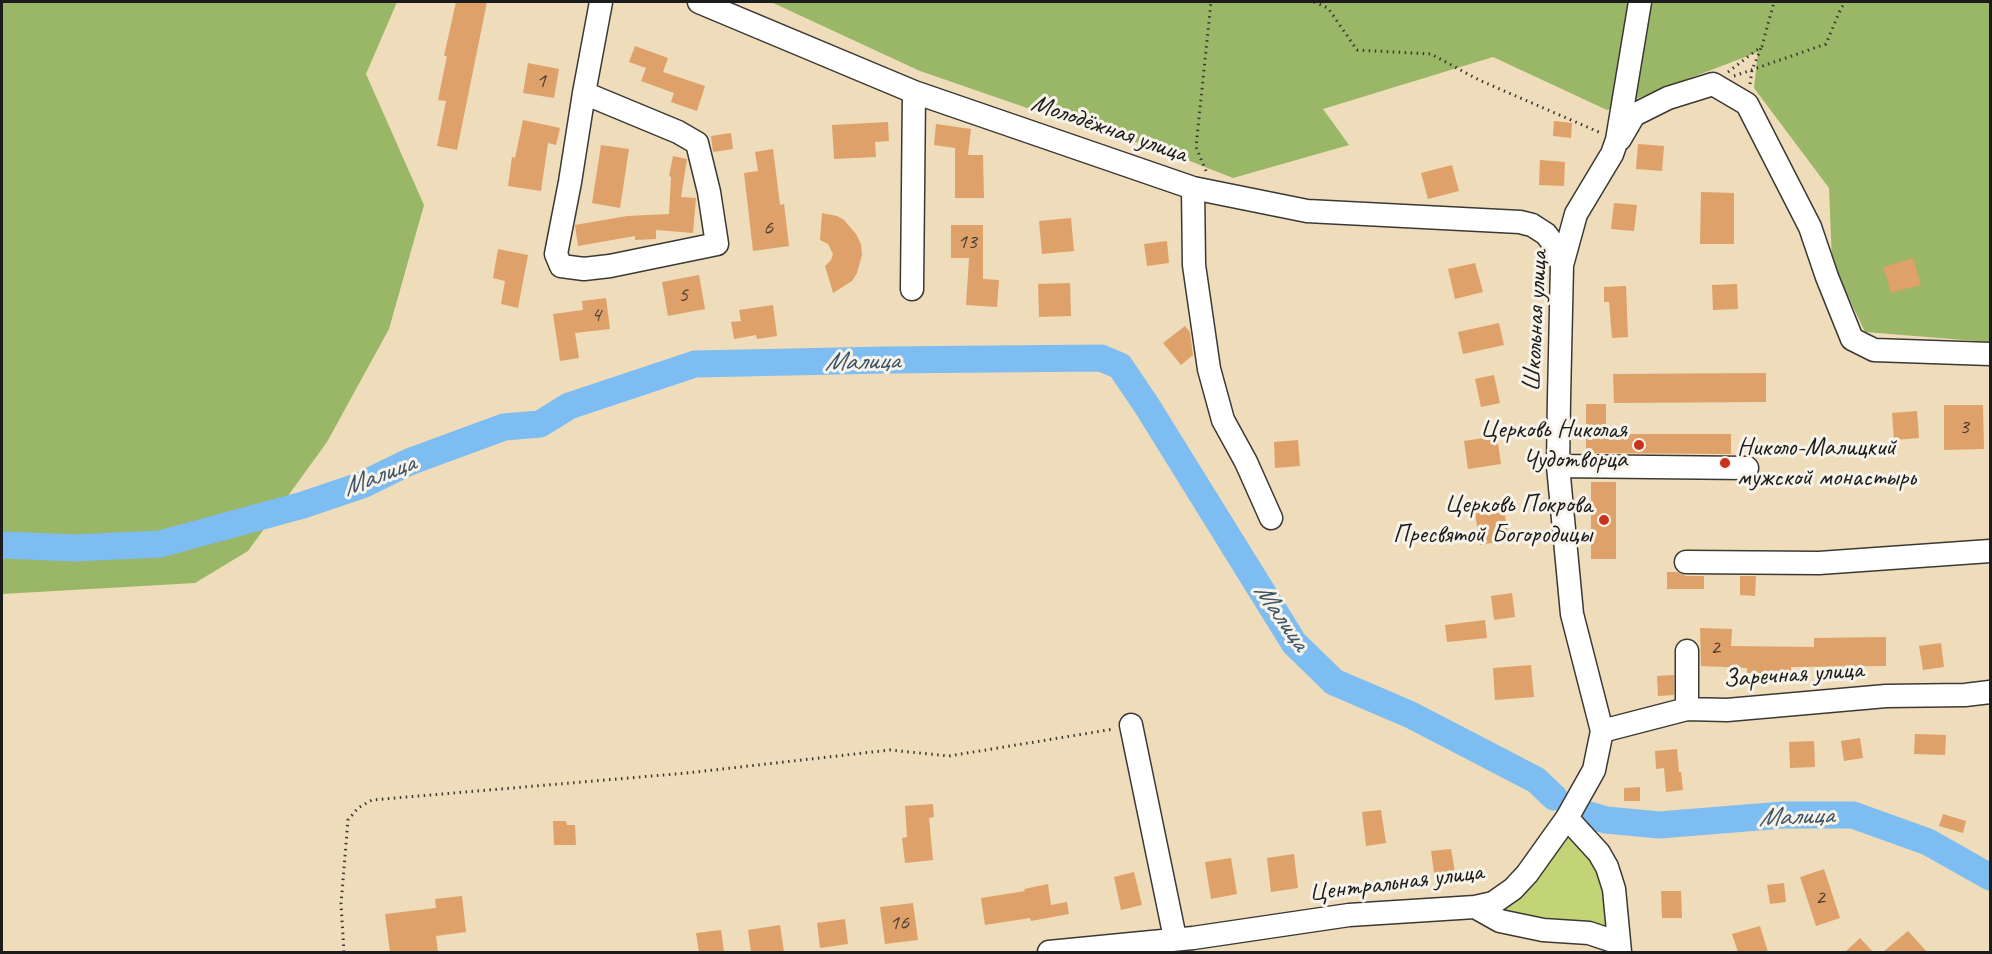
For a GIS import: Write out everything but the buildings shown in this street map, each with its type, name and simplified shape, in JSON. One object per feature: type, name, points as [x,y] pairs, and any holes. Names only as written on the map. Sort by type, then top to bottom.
[{"type":"street","points":[[584,93],[678,132],[697,143],[707,182],[717,244],[610,266],[584,269],[561,266],[556,255],[570,182],[584,93],[601,2]]},
{"type":"street","name":"Молодёжная улица","points":[[699,2],[915,92],[1204,191],[1307,211],[1520,222],[1532,225],[1546,234],[1555,246],[1562,265]]},
{"type":"street","name":"Школьная улица","points":[[1567,818],[1594,770],[1602,731],[1572,614],[1558,466],[1562,265],[1576,214],[1615,147],[1640,2]]},
{"type":"street","points":[[1615,147],[1634,115],[1668,98],[1713,84],[1747,104],[1810,227],[1852,339],[1874,350],[1990,354]]},
{"type":"street","points":[[912,290],[915,92]]},
{"type":"street","points":[[1204,191],[1194,265],[1209,369],[1223,420],[1246,462],[1271,518]]},
{"type":"street","name":"Молодёжная улица","points":[[1520,222],[1576,214]]},
{"type":"street","points":[[1558,466],[1747,468]]},
{"type":"street","points":[[1686,562],[1820,563],[1990,551]]},
{"type":"street","points":[[1687,651],[1688,710]]},
{"type":"street","name":"Заречная улица","points":[[1602,731],[1688,710],[1727,710],[1886,696],[1965,695],[1990,692]]},
{"type":"street","points":[[1131,725],[1188,943]]},
{"type":"street","points":[[1567,818],[1599,853],[1607,867],[1614,889],[1620,948]]},
{"type":"street","name":"Центральная улица","points":[[1049,952],[1188,943],[1349,915],[1475,907],[1493,903],[1513,889],[1527,874],[1567,818]]},
{"type":"street","points":[[1475,907],[1500,921],[1542,930],[1589,933],[1620,948]]},
{"type":"path","points":[[1204,191],[1196,147],[1211,2]]},
{"type":"path","points":[[1314,2],[1328,8],[1357,50],[1431,54],[1615,147]]},
{"type":"path","points":[[1747,104],[1752,70],[1762,46],[1774,2]]},
{"type":"path","points":[[1713,84],[1826,44],[1841,8],[1846,2]]},
{"type":"path","points":[[1713,84],[1762,46]]},
{"type":"path","points":[[344,952],[341,903],[348,820],[358,808],[372,800],[687,773],[890,750],[949,756],[1131,725]]},
{"type":"green space","points":[[2,2],[397,2],[366,74],[424,205],[389,329],[327,442],[248,551],[195,583],[2,594]]},
{"type":"green space","points":[[771,2],[1990,2],[1990,342],[1865,332],[1832,262],[1829,188],[1754,88],[1758,52],[1607,110],[1493,57],[1323,109],[1349,145],[1233,178],[1162,150],[1059,119],[920,71]]},
{"type":"green space","points":[[1565,837],[1576,842],[1591,861],[1600,878],[1608,904],[1610,927],[1603,933],[1500,910]]},
{"type":"waterway","name":"Малица","points":[[2,545],[75,548],[160,544],[303,505],[362,485],[409,462],[504,427],[540,424],[569,406],[695,364],[1101,358],[1120,366],[1294,643],[1334,682],[1411,715],[1536,780],[1554,797]]},
{"type":"waterway","name":"Малица","points":[[1589,815],[1606,820],[1659,825],[1783,815],[1853,815],[1928,842],[1990,877]]},
{"type":"place","name":"Церковь Николая Чудотворца","points":[[1639,445]]},
{"type":"place","name":"Николо-Малицкий мужской монастырь","points":[[1725,463]]},
{"type":"place","name":"Церковь Покрова Пресвятой Богородицы","points":[[1604,520]]}]
